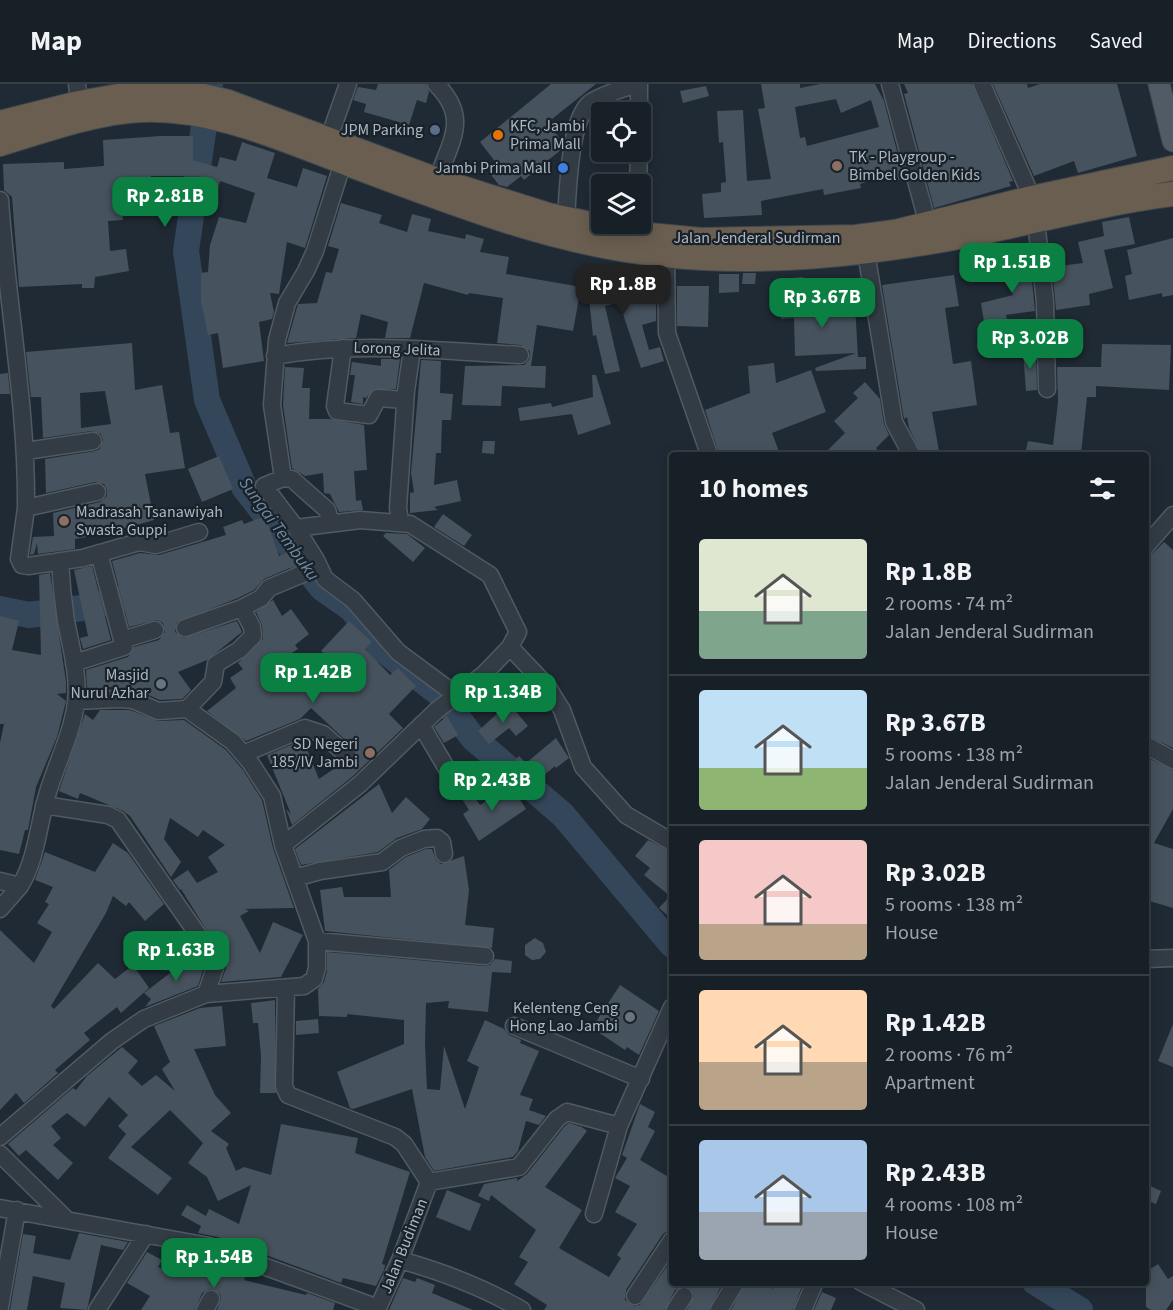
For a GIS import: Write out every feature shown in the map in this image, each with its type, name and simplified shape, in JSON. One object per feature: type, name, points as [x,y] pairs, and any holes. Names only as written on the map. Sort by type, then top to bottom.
[{"type":"highway","name":"Jalan Jenderal Sudirman","points":[[0,144],[40,122],[78,93],[142,92],[225,110],[329,138],[438,180],[666,255],[754,250],[856,237],[1034,209],[1173,194]]},
{"type":"highway","name":"Jalan Jenderal Sudirman","points":[[0,123],[40,122],[189,102]]},
{"type":"highway","name":"Jalan Jenderal Sudirman","points":[[225,110],[344,162],[467,208],[591,222]]},
{"type":"highway","name":"Jalan Jenderal Sudirman","points":[[651,234],[662,238],[805,259],[866,252],[1034,209],[1173,168]]},
{"type":"main road","points":[[1159,84],[1173,141]]},
{"type":"street","points":[[329,138],[348,84]]},
{"type":"street","points":[[436,84],[455,109],[456,126],[438,180]]},
{"type":"street","points":[[556,217],[576,131],[583,111],[591,102],[638,84],[639,102]]},
{"type":"street","points":[[890,84],[928,225]]},
{"type":"street","points":[[982,84],[1034,209],[1045,302],[1047,389]]},
{"type":"street","points":[[283,478],[272,405],[276,348],[287,303],[315,251],[344,162]]},
{"type":"street","points":[[0,200],[10,318],[26,451],[26,508],[20,563],[28,566],[60,561],[99,554],[139,542],[156,545],[199,532]]},
{"type":"street","points":[[866,252],[894,422],[909,452]]},
{"type":"street","points":[[666,255],[667,333],[709,452]]},
{"type":"street","name":"Lorong Jelita","points":[[276,348],[412,349],[520,355]]},
{"type":"street","points":[[343,348],[335,406],[337,411],[369,415],[378,398],[405,400]]},
{"type":"street","points":[[400,521],[398,508],[405,400],[412,349]]},
{"type":"street","points":[[26,451],[93,441]]},
{"type":"street","points":[[331,523],[327,510],[292,479],[283,478],[264,486],[296,528],[312,569],[361,608],[398,652],[447,702]]},
{"type":"street","points":[[26,508],[97,492]]},
{"type":"street","points":[[1149,543],[1173,515]]},
{"type":"street","points":[[283,845],[360,784],[421,725],[484,674],[510,647],[518,632],[489,574],[410,524],[400,521],[360,520],[296,528]]},
{"type":"street","points":[[74,663],[122,650],[124,647],[99,554]]},
{"type":"street","points":[[0,909],[20,886],[34,852],[51,778],[70,730],[76,701],[74,663],[65,615],[60,561]]},
{"type":"street","points":[[185,628],[242,608],[261,598],[269,588],[312,569]]},
{"type":"street","points":[[187,709],[213,682],[216,664],[239,650],[253,636],[252,627],[242,608]]},
{"type":"street","points":[[122,640],[155,630]]},
{"type":"street","points":[[510,647],[547,686],[562,710],[584,766],[626,815],[669,840]]},
{"type":"street","points":[[0,1137],[120,1036],[144,1019],[206,994],[304,986],[314,979],[317,968],[317,941],[283,845],[272,796],[233,742],[187,709],[158,711],[133,700],[76,701]]},
{"type":"street","points":[[421,725],[453,779]]},
{"type":"street","points":[[243,754],[305,728],[323,734],[348,756]]},
{"type":"street","points":[[1149,747],[1173,760]]},
{"type":"street","points":[[44,805],[108,815],[126,828],[216,965],[206,994]]},
{"type":"street","points":[[295,878],[321,871],[382,862],[401,848],[424,839],[437,838],[442,842],[444,854]]},
{"type":"street","points":[[0,881],[20,886]]},
{"type":"street","points":[[317,941],[485,956]]},
{"type":"street","points":[[1149,959],[1173,958]]},
{"type":"street","points":[[286,989],[284,1086],[288,1095],[395,1137],[404,1144],[429,1182],[519,1167],[557,1119],[567,1112],[619,1126]]},
{"type":"street","points":[[594,1214],[619,1126],[669,1014]]},
{"type":"street","points":[[514,1026],[641,1079]]},
{"type":"street","points":[[0,1154],[65,1218]]},
{"type":"street","name":"Jalan Budiman","points":[[378,1309],[400,1260],[429,1182]]},
{"type":"street","points":[[0,1307],[8,1209],[65,1218],[232,1252],[378,1309]]},
{"type":"street","points":[[96,1310],[146,1234]]},
{"type":"street","points":[[635,1296],[669,1245]]},
{"type":"street","points":[[400,1260],[439,1271],[522,1310]]},
{"type":"street","points":[[719,1310],[734,1286]]},
{"type":"street","points":[[803,1310],[813,1286]]},
{"type":"street","points":[[869,1286],[916,1310]]},
{"type":"building","points":[[378,84],[426,84],[429,92],[426,103],[417,100],[409,125],[364,112],[366,104],[353,100],[358,87],[376,90]]},
{"type":"building","points":[[551,84],[596,84],[547,123],[563,142],[562,149],[524,180],[521,176],[507,187],[499,185],[488,171],[497,164],[480,142]]},
{"type":"building","points":[[761,84],[800,84],[800,88],[820,84],[875,84],[884,101],[904,178],[895,181],[893,174],[860,184],[861,188],[824,195],[823,189],[761,201],[762,215],[704,218],[702,194],[721,192],[721,183],[726,182],[723,142],[719,143],[717,111],[743,110],[747,181],[771,179],[758,109],[765,108]],"holes":[[[836,99],[841,113],[871,100],[879,127],[807,146],[805,137],[800,138],[795,107]]]},
{"type":"building","points":[[904,84],[972,84],[1013,181],[1009,182],[1011,186],[934,208],[904,94],[908,93]]},
{"type":"building","points":[[993,84],[1027,84],[1028,88],[1040,84],[1117,84],[1137,156],[1078,173],[1074,161],[1034,176]]},
{"type":"building","points":[[706,86],[709,96],[683,103],[680,91]]},
{"type":"building","points":[[193,136],[193,160],[217,167],[220,157],[236,161],[242,142],[275,153],[267,178],[297,187],[303,168],[327,176],[305,248],[287,242],[279,294],[270,293],[274,312],[272,319],[259,322],[264,361],[223,368],[218,333],[208,335],[201,301],[201,273],[208,272],[210,245],[219,217],[246,223],[255,193],[220,181],[216,195],[195,189],[200,176],[151,176],[151,195],[122,195],[123,220],[108,221],[110,251],[126,249],[129,271],[95,277],[94,288],[82,288],[82,284],[19,287],[12,197],[4,190],[3,164],[64,162],[64,169],[104,166],[103,140]]},
{"type":"building","points":[[341,203],[382,215],[379,223],[407,232],[412,214],[431,219],[428,231],[465,239],[466,234],[484,239],[480,252],[509,257],[506,274],[581,287],[573,331],[537,325],[531,366],[546,366],[545,388],[502,386],[501,406],[462,405],[465,366],[524,365],[529,360],[530,351],[521,345],[497,343],[503,298],[469,293],[468,295],[424,283],[410,338],[385,338],[388,322],[361,314],[356,338],[287,343],[298,304],[317,303],[326,272],[332,273],[339,249],[328,246]]},
{"type":"building","points":[[1129,217],[1135,244],[1104,250],[1113,288],[1089,294],[1090,305],[1056,310],[1052,267],[1083,263],[1078,242],[1104,236],[1102,222]]},
{"type":"building","points":[[1173,238],[1173,295],[1162,297],[1162,293],[1129,300],[1125,276],[1132,274],[1127,250]]},
{"type":"building","points":[[1029,252],[1035,311],[1006,315],[1008,325],[985,328],[981,303],[1013,295],[1007,255]]},
{"type":"building","points":[[625,265],[628,289],[651,282],[656,304],[656,321],[642,325],[649,350],[660,347],[664,361],[641,368],[619,302],[605,306],[620,371],[605,374],[596,335],[593,336],[588,288],[599,290],[597,268]]},
{"type":"building","points":[[743,273],[756,273],[755,284],[742,284]]},
{"type":"building","points":[[719,274],[739,274],[739,292],[719,293]]},
{"type":"building","points":[[954,275],[959,306],[945,308],[953,364],[971,361],[977,405],[932,412],[939,451],[920,452],[909,428],[907,417],[904,419],[882,285]]},
{"type":"building","points":[[803,277],[806,308],[855,305],[858,357],[866,357],[866,369],[816,371],[815,368],[856,353],[795,356],[794,318],[781,319],[779,287],[792,286],[791,278]]},
{"type":"building","points":[[677,286],[709,286],[708,327],[677,326]]},
{"type":"building","points":[[132,343],[135,390],[162,385],[170,433],[179,432],[185,468],[145,474],[154,520],[104,534],[75,539],[75,549],[38,554],[37,543],[34,554],[30,555],[33,537],[54,536],[53,513],[100,502],[107,496],[107,490],[104,484],[95,482],[46,493],[45,459],[95,451],[100,449],[103,440],[101,434],[92,431],[43,438],[41,397],[31,397],[26,352]],"holes":[[[105,391],[111,424],[81,428],[80,393]]]},
{"type":"building","points":[[1102,344],[1171,345],[1169,390],[1096,386],[1096,397],[1087,397],[1081,452],[1025,452],[1028,441],[1053,445],[1058,402],[1057,367],[1101,367]]},
{"type":"building","points":[[1036,351],[1037,390],[1026,391],[1023,352]]},
{"type":"building","points":[[381,359],[400,359],[396,389],[374,389],[366,398],[363,397],[363,404],[351,402],[355,375],[350,375],[352,362],[381,366]]},
{"type":"building","points":[[421,360],[441,361],[440,393],[453,394],[451,420],[442,420],[441,453],[436,453],[434,485],[457,480],[461,501],[434,507],[438,510],[410,513],[410,493],[414,492],[411,473]]},
{"type":"building","points":[[774,363],[776,383],[811,370],[826,412],[772,433],[779,452],[718,452],[705,410],[750,393],[748,366]]},
{"type":"building","points":[[285,367],[304,368],[302,388],[310,388],[309,419],[330,419],[364,425],[367,470],[354,471],[356,501],[361,500],[363,510],[339,512],[330,494],[324,493],[323,473],[305,476],[292,468],[283,405]]},
{"type":"building","points":[[8,373],[10,394],[0,394],[0,374]]},
{"type":"building","points":[[592,375],[596,375],[611,424],[578,435],[572,414],[520,421],[518,408],[551,403],[552,407],[593,397]]},
{"type":"building","points":[[865,382],[880,399],[884,424],[889,435],[876,448],[879,452],[826,452],[845,433],[834,421],[858,398],[853,393]]},
{"type":"building","points":[[483,441],[495,441],[494,454],[482,453]]},
{"type":"building","points":[[219,456],[233,489],[202,502],[188,469]]},
{"type":"building","points":[[443,514],[472,535],[464,546],[434,527]]},
{"type":"building","points":[[265,516],[279,556],[291,551],[297,565],[264,579],[254,590],[238,598],[177,622],[175,632],[184,638],[237,621],[242,632],[207,660],[178,672],[191,690],[182,699],[160,700],[137,690],[116,689],[118,686],[87,690],[86,670],[128,657],[134,647],[159,640],[165,632],[163,623],[157,620],[129,627],[112,561],[140,553],[159,555],[226,535],[223,527],[242,520],[244,524]]},
{"type":"building","points":[[386,533],[407,534],[425,548],[413,562],[383,536]]},
{"type":"building","points":[[1164,542],[1173,550],[1173,748],[1149,736],[1149,555]]},
{"type":"building","points":[[92,566],[111,640],[83,649],[80,638],[88,636],[74,570]]},
{"type":"building","points":[[50,573],[66,682],[66,693],[57,694],[66,701],[57,737],[36,787],[28,830],[25,830],[19,854],[0,850],[0,743],[4,724],[0,724],[0,616],[19,621],[12,650],[41,655],[39,575]]},
{"type":"building","points":[[273,600],[282,616],[291,609],[309,634],[295,645],[298,649],[281,660],[302,691],[332,661],[321,651],[349,621],[372,642],[365,649],[390,675],[398,668],[416,686],[389,714],[403,728],[353,776],[292,825],[286,809],[291,814],[267,755],[303,740],[319,779],[341,764],[347,766],[355,763],[358,757],[355,749],[311,708],[300,719],[246,741],[207,711],[236,688],[230,678],[243,669],[238,663],[263,639],[262,625],[256,612]]},
{"type":"building","points":[[509,703],[528,726],[516,736],[509,728],[489,744],[478,731]]},
{"type":"building","points":[[100,710],[130,710],[158,721],[184,720],[226,750],[243,770],[262,800],[273,848],[294,908],[245,909],[249,911],[240,916],[260,953],[273,922],[303,935],[281,977],[221,982],[226,968],[225,960],[181,889],[173,880],[188,870],[197,883],[218,872],[208,857],[225,845],[203,830],[198,837],[170,818],[164,839],[181,862],[171,877],[130,816],[80,793],[78,799],[59,791],[85,714],[93,720]]},
{"type":"building","points":[[447,716],[458,735],[444,743],[434,727]]},
{"type":"building","points":[[556,738],[569,758],[543,776],[539,771],[530,782],[511,765],[519,756],[526,763]]},
{"type":"building","points":[[1149,758],[1173,770],[1173,809],[1154,843],[1173,849],[1173,908],[1149,901]]},
{"type":"building","points":[[379,784],[392,813],[406,797],[430,819],[422,829],[397,838],[378,852],[301,865],[295,849]]},
{"type":"building","points":[[511,785],[526,809],[479,841],[463,814],[469,810],[462,799],[472,793],[480,805]]},
{"type":"building","points":[[648,840],[669,850],[669,895],[644,875],[650,868],[635,856]]},
{"type":"building","points":[[113,843],[128,853],[164,904],[145,921],[129,902],[126,906],[113,896],[106,913],[51,1006],[54,1009],[98,963],[115,979],[133,965],[149,988],[121,1013],[117,1007],[84,1033],[90,1040],[55,1070],[58,1073],[24,1103],[16,1093],[0,1110],[0,930],[34,963],[52,932],[37,923],[49,904],[45,902],[53,887],[35,880],[45,852],[95,872]]},
{"type":"building","points":[[432,849],[436,860],[441,864],[464,856],[469,890],[465,925],[494,928],[492,948],[325,931],[320,890],[342,887],[344,897],[391,897],[389,870],[406,857]]},
{"type":"building","points":[[669,897],[669,916],[659,908]]},
{"type":"building","points":[[535,938],[543,943],[546,952],[540,959],[532,960],[525,955],[525,945]]},
{"type":"building","points":[[327,952],[484,966],[490,965],[495,959],[512,961],[511,973],[492,972],[488,1012],[448,1008],[449,1001],[426,1003],[425,1044],[427,1089],[440,1090],[444,1046],[465,1109],[479,1067],[467,1061],[485,1020],[521,1040],[520,1043],[539,1051],[520,1095],[533,1099],[529,1110],[546,1116],[539,1125],[526,1121],[518,1151],[513,1157],[434,1171],[425,1157],[412,1089],[353,1109],[350,1108],[337,1072],[404,1044],[404,1020],[347,1014],[347,1017],[319,1016],[318,989],[324,982],[327,971]]},
{"type":"building","points":[[191,957],[201,970],[204,967],[198,986],[145,1007],[151,999],[144,993]]},
{"type":"building","name":"Kelenteng Ceng Hong Lao Jambi","points":[[620,985],[659,1011],[639,1055],[627,1047],[625,1050],[592,1028]]},
{"type":"building","points":[[275,1000],[276,1093],[260,1093],[261,1056],[258,1023],[253,1023],[251,1003]]},
{"type":"building","points":[[222,1006],[226,1046],[194,1049],[215,1095],[231,1113],[211,1131],[229,1144],[226,1148],[236,1171],[244,1167],[271,1175],[281,1124],[358,1138],[355,1153],[410,1172],[382,1264],[385,1265],[384,1270],[376,1286],[343,1278],[341,1283],[218,1237],[198,1233],[201,1226],[181,1215],[187,1205],[206,1216],[209,1209],[239,1224],[251,1185],[218,1201],[207,1177],[188,1163],[203,1143],[170,1110],[131,1147],[172,1178],[158,1195],[108,1158],[126,1134],[118,1126],[128,1115],[109,1097],[85,1127],[67,1113],[51,1126],[61,1138],[53,1145],[73,1163],[58,1180],[26,1150],[19,1156],[8,1144],[73,1088],[76,1090],[87,1076],[122,1047],[138,1061],[128,1073],[142,1086],[156,1075],[175,1091],[162,1069],[170,1062],[154,1026],[200,1008]]},
{"type":"building","points":[[318,1019],[319,1033],[296,1035],[296,1021]]},
{"type":"building","points":[[1173,1024],[1173,1067],[1158,1061]]},
{"type":"building","points":[[640,1104],[655,1112],[648,1127],[655,1131],[640,1160],[669,1177],[669,1230],[663,1234],[626,1290],[625,1300],[634,1306],[640,1305],[669,1263],[669,1286],[684,1286],[675,1290],[665,1310],[544,1310],[547,1305],[514,1284],[528,1262],[519,1257],[536,1230],[491,1195],[489,1201],[478,1196],[484,1184],[517,1178],[517,1181],[527,1174],[564,1127],[569,1123],[582,1127],[587,1131],[545,1187],[582,1210],[559,1248],[609,1277],[621,1258],[617,1255],[637,1224],[615,1212],[630,1186],[615,1178],[627,1158],[622,1155]]},
{"type":"building","points":[[1149,1185],[1161,1191],[1156,1204],[1149,1201]]},
{"type":"building","points":[[447,1190],[481,1204],[470,1231],[436,1217]]},
{"type":"building","points":[[79,1233],[128,1242],[123,1250],[101,1245],[87,1310],[60,1308],[65,1283],[33,1276],[27,1310],[10,1310],[23,1234],[36,1236],[33,1253],[70,1260]]},
{"type":"building","points":[[147,1252],[162,1260],[158,1267],[182,1277],[191,1253],[210,1257],[207,1264],[231,1274],[234,1266],[248,1271],[244,1280],[306,1295],[307,1293],[335,1303],[333,1310],[217,1310],[221,1299],[220,1294],[210,1289],[202,1293],[195,1310],[141,1310],[150,1296],[127,1283]]},
{"type":"building","points":[[1158,1264],[1168,1279],[1173,1276],[1173,1300],[1166,1310],[1151,1310],[1146,1307],[1149,1270]]},
{"type":"building","points":[[403,1278],[415,1282],[417,1278],[435,1285],[432,1293],[473,1310],[389,1310]]},
{"type":"building","points":[[684,1286],[721,1286],[709,1310],[687,1310],[694,1296],[690,1288]]},
{"type":"building","points":[[744,1286],[769,1286],[773,1289],[774,1286],[802,1286],[793,1310],[731,1310]]},
{"type":"building","points":[[822,1292],[836,1298],[831,1310],[814,1310]]},
{"type":"waterway","name":"Sungai Tembuku","points":[[210,84],[186,251],[207,400],[244,487],[322,588],[352,609],[381,648],[441,695],[473,738],[563,815],[669,941]]},
{"type":"waterway","points":[[0,609],[29,615],[89,607],[155,591]]},
{"type":"waterway","name":"Sungai Tembuku","points":[[1041,1286],[1080,1310]]},
{"type":"place","name":"JPM Parking","points":[[435,130]]},
{"type":"place","name":"KFC, Jambi Prima Mall","points":[[498,135]]},
{"type":"place","name":"TK - Playgroup - Bimbel Golden Kids","points":[[837,166]]},
{"type":"place","name":"Jambi Prima Mall","points":[[563,168]]},
{"type":"place","name":"Madrasah Tsanawiyah Swasta Guppi","points":[[64,521]]},
{"type":"place","name":"Masjid Nurul Azhar","points":[[161,684]]},
{"type":"place","name":"SD Negeri 185/IV Jambi","points":[[370,753]]},
{"type":"place","name":"Kelenteng Ceng Hong Lao Jambi","points":[[630,1017]]}]
